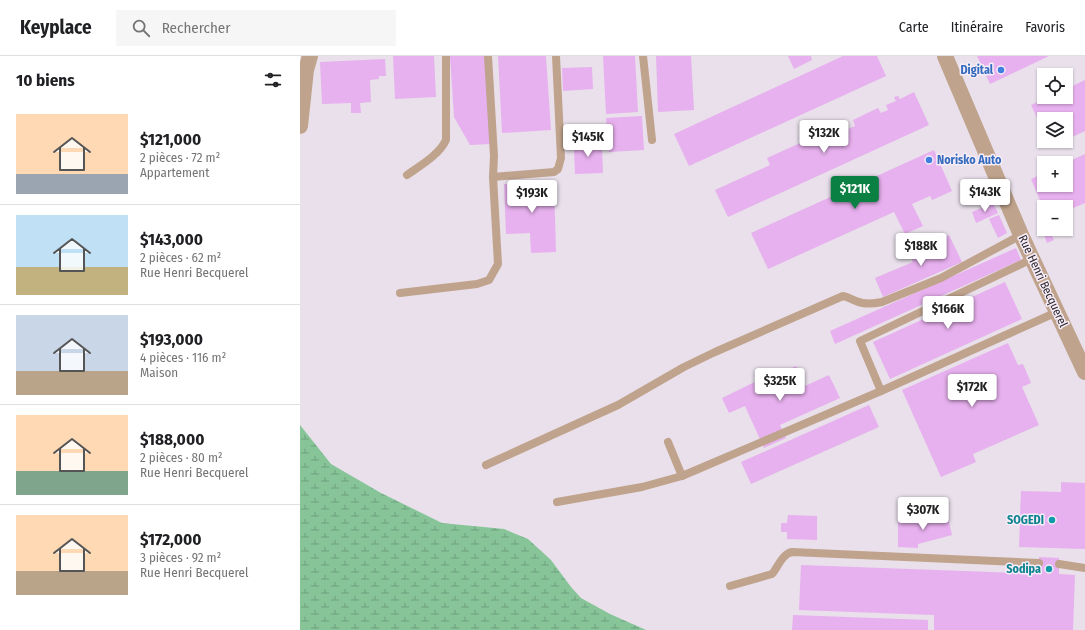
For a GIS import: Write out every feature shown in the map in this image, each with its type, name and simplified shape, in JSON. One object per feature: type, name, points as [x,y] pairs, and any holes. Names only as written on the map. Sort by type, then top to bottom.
[{"type":"street","points":[[300,126],[306,70],[310,56]]},
{"type":"street","name":"Rue Henri Becquerel","points":[[945,56],[1021,235],[1085,372]]},
{"type":"lane","points":[[407,174],[432,157],[443,146],[446,140],[446,56]]},
{"type":"lane","points":[[400,292],[477,284],[489,280],[498,264],[488,56]]},
{"type":"lane","points":[[493,177],[554,172],[558,169],[561,158],[556,56]]},
{"type":"lane","points":[[644,56],[647,101],[652,140]]},
{"type":"lane","points":[[486,464],[618,405],[684,366],[722,348],[843,296],[864,304],[882,302],[941,278],[1021,235]]},
{"type":"lane","points":[[881,391],[860,341],[1032,259]]},
{"type":"lane","points":[[557,502],[642,487],[682,476],[881,391],[1057,312]]},
{"type":"lane","points":[[668,442],[682,476]]},
{"type":"lane","points":[[730,586],[772,574],[783,558],[788,553],[792,552],[1039,563]]},
{"type":"lane","points":[[1059,564],[1085,568]]},
{"type":"green space","points":[[300,425],[331,464],[381,493],[442,523],[504,529],[528,539],[551,560],[581,598],[610,614],[646,630],[300,630]]},
{"type":"building","points":[[393,56],[434,56],[436,97],[395,99]]},
{"type":"building","points":[[450,56],[486,56],[490,144],[470,145],[454,117]]},
{"type":"building","points":[[498,56],[546,56],[551,130],[502,133]]},
{"type":"building","points":[[603,56],[635,56],[638,112],[606,114]]},
{"type":"building","points":[[656,56],[691,56],[694,110],[658,112]]},
{"type":"building","points":[[788,56],[811,56],[812,60],[794,69]]},
{"type":"building","points":[[843,56],[877,56],[886,76],[689,166],[674,134]]},
{"type":"building","name":"Digital","points":[[977,56],[1049,56],[990,84]]},
{"type":"building","points":[[385,59],[386,76],[379,76],[379,79],[370,80],[371,102],[360,103],[361,113],[351,113],[351,103],[322,104],[320,62]]},
{"type":"building","points":[[592,67],[593,89],[563,91],[562,68]]},
{"type":"building","points":[[1085,80],[1085,131],[1073,137],[1073,112],[1037,112],[1037,117],[1031,105],[1037,102],[1037,104],[1073,104],[1073,86]]},
{"type":"building","points":[[914,92],[929,125],[728,217],[715,190],[770,165],[767,158],[811,138],[814,144],[823,140],[821,135],[845,124],[848,129],[855,126],[853,120],[878,108],[881,113],[888,110],[886,105],[896,101],[894,97],[898,96],[900,99]]},
{"type":"building","points":[[642,116],[644,150],[609,152],[606,118]]},
{"type":"building","points":[[585,130],[592,130],[592,149],[602,148],[603,173],[575,174],[574,149],[585,149]]},
{"type":"building","points":[[934,150],[952,191],[932,200],[930,196],[912,204],[923,226],[905,234],[894,212],[768,269],[751,233]]},
{"type":"building","points":[[1085,154],[1085,203],[1073,208],[1073,200],[1040,200],[1031,179],[1037,176],[1037,192],[1073,192],[1073,160]]},
{"type":"building","points":[[554,183],[556,252],[531,253],[530,233],[506,234],[504,184]]},
{"type":"building","points":[[993,203],[998,213],[976,223],[972,212]]},
{"type":"building","points":[[999,215],[1007,233],[998,238],[989,219]]},
{"type":"building","points":[[949,235],[962,262],[883,297],[875,278],[913,262],[911,258],[925,252],[922,247]]},
{"type":"building","points":[[1045,236],[1052,236],[1054,240],[1047,243]]},
{"type":"building","points":[[1016,248],[1021,260],[835,344],[830,331]]},
{"type":"building","points":[[1005,282],[1022,319],[890,379],[873,342]]},
{"type":"building","points":[[1008,343],[1018,365],[1023,364],[1031,383],[1022,387],[1039,425],[973,454],[976,462],[941,477],[902,390]]},
{"type":"building","points":[[796,366],[805,386],[829,375],[840,398],[780,425],[786,438],[764,448],[745,406],[729,413],[722,398],[769,375],[772,381],[779,378],[778,375]]},
{"type":"building","points":[[869,405],[879,427],[751,484],[741,462]]},
{"type":"building","name":"SOGEDI","points":[[1061,482],[1085,483],[1085,549],[1019,547],[1021,491],[1061,492]]},
{"type":"building","points":[[947,513],[952,535],[918,544],[918,548],[898,547],[898,522],[912,522]]},
{"type":"building","points":[[788,515],[817,516],[817,540],[787,539],[787,532],[781,532],[781,523],[787,523]]},
{"type":"building","points":[[1039,557],[1059,558],[1059,574],[1075,575],[1073,630],[934,630],[934,615],[799,610],[801,565],[1018,573],[1018,566],[1026,567],[1025,573],[1027,573],[1027,567],[1035,568],[1035,573],[1039,574]]},
{"type":"building","points":[[793,615],[928,620],[928,630],[792,630]]},
{"type":"place","name":"Digital","points":[[1001,70]]},
{"type":"place","name":"Norisko Auto","points":[[929,160]]},
{"type":"place","name":"SOGEDI","points":[[1052,520]]},
{"type":"place","name":"Sodipa","points":[[1049,569]]}]
